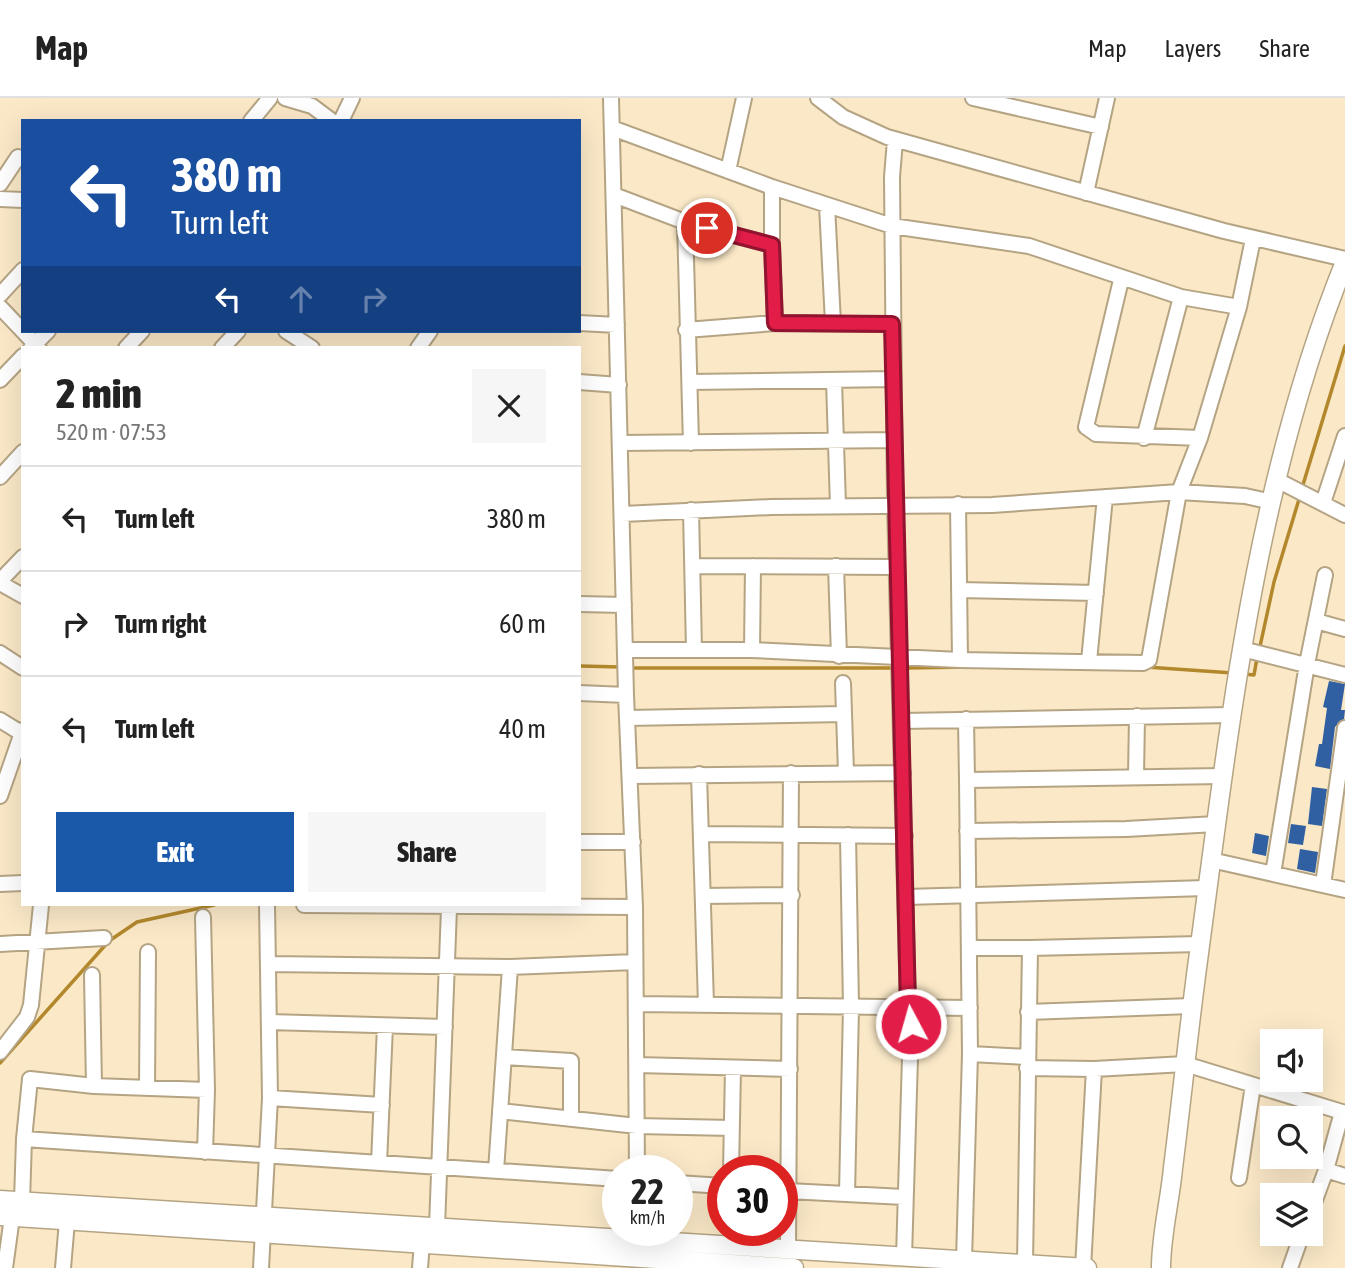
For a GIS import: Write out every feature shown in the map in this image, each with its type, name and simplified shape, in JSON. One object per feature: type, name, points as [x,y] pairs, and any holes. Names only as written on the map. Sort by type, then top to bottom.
[{"type":"street","points":[[253,119],[270,98]]},
{"type":"street","points":[[285,98],[312,106],[329,119]]},
{"type":"street","points":[[342,119],[352,98]]},
{"type":"street","points":[[611,98],[626,695],[635,907],[638,1155]]},
{"type":"street","points":[[728,171],[744,98]]},
{"type":"street","points":[[818,98],[843,117],[895,140],[1253,239],[1345,261],[1314,343],[1277,480],[1253,652],[1239,673],[1206,888],[1161,1268]]},
{"type":"street","points":[[973,98],[1101,127]]},
{"type":"street","points":[[1086,193],[1107,98]]},
{"type":"street","points":[[612,128],[772,187],[892,226],[1039,248],[1121,280],[1181,298],[1239,307]]},
{"type":"street","points":[[895,140],[892,226],[893,440],[908,1007],[911,1024],[904,1257]]},
{"type":"street","points":[[0,184],[18,157]]},
{"type":"street","points":[[772,187],[775,323]]},
{"type":"street","points":[[614,195],[685,222],[772,245]]},
{"type":"street","points":[[0,199],[21,200]]},
{"type":"street","points":[[827,205],[834,323]]},
{"type":"street","points":[[685,222],[691,443]]},
{"type":"street","points":[[626,662],[694,650],[752,650],[839,656],[901,665],[960,660],[1143,663],[1152,655],[1179,492],[1200,438],[1239,307],[1253,239]]},
{"type":"street","points":[[0,295],[21,272]]},
{"type":"street","points":[[1121,280],[1086,427],[1096,434],[1144,438],[1200,438]]},
{"type":"street","points":[[1144,438],[1181,298]]},
{"type":"street","points":[[0,307],[21,331]]},
{"type":"street","points":[[581,323],[617,325]]},
{"type":"street","points":[[686,330],[775,323],[892,324]]},
{"type":"street","points":[[128,346],[140,333]]},
{"type":"street","points":[[224,346],[236,333]]},
{"type":"street","points":[[289,333],[309,346]]},
{"type":"street","points":[[0,380],[21,358]]},
{"type":"street","points":[[690,382],[893,379]]},
{"type":"street","points":[[834,381],[838,506]]},
{"type":"street","points":[[581,382],[619,385]]},
{"type":"street","points":[[1322,503],[1345,436]]},
{"type":"street","points":[[621,443],[893,440]]},
{"type":"street","points":[[0,477],[21,454]]},
{"type":"street","points":[[1277,480],[1345,515]]},
{"type":"street","points":[[623,513],[958,504],[1179,492],[1245,496],[1272,502]]},
{"type":"street","points":[[1089,661],[1105,497]]},
{"type":"street","points":[[958,504],[960,660]]},
{"type":"street","points":[[691,510],[694,650]]},
{"type":"street","points":[[21,559],[0,582],[21,595]]},
{"type":"street","points":[[693,566],[897,567]]},
{"type":"street","points":[[752,566],[752,650]]},
{"type":"street","points":[[836,566],[839,656]]},
{"type":"street","points":[[1273,874],[1307,664],[1325,575]]},
{"type":"street","points":[[959,590],[1096,593]]},
{"type":"street","points":[[581,604],[624,605]]},
{"type":"street","points":[[1315,621],[1345,629]]},
{"type":"street","points":[[1253,652],[1345,675]]},
{"type":"street","points":[[0,653],[21,667]]},
{"type":"street","points":[[843,683],[846,773]]},
{"type":"street","points":[[581,693],[626,695]]},
{"type":"street","points":[[627,718],[844,714]]},
{"type":"street","points":[[902,721],[1232,715]]},
{"type":"street","points":[[1136,777],[1137,716]]},
{"type":"street","points":[[964,1260],[970,1054],[966,719]]},
{"type":"street","points":[[0,720],[21,730]]},
{"type":"street","points":[[1323,885],[1329,829],[1341,785],[1345,728]]},
{"type":"street","points":[[0,796],[21,734]]},
{"type":"street","points":[[789,1155],[791,773]]},
{"type":"street","points":[[631,776],[903,773]]},
{"type":"street","points":[[699,774],[706,1005]]},
{"type":"street","points":[[967,780],[1222,776]]},
{"type":"street","points":[[967,831],[1126,829],[1216,824]]},
{"type":"street","points":[[1329,829],[1345,833]]},
{"type":"street","points":[[701,834],[905,836]]},
{"type":"street","points":[[847,1194],[851,1007],[848,835]]},
{"type":"street","points":[[581,842],[633,842]]},
{"type":"street","points":[[1211,860],[1345,890]]},
{"type":"street","points":[[0,884],[21,883]]},
{"type":"street","points":[[906,897],[1206,888]]},
{"type":"street","points":[[703,896],[792,895]]},
{"type":"street","points":[[0,1052],[27,1017],[31,1005],[41,906]]},
{"type":"street","points":[[261,1268],[270,1098],[267,906]]},
{"type":"street","points":[[352,906],[635,907]]},
{"type":"street","points":[[437,1227],[449,908]]},
{"type":"street","points":[[203,917],[207,1090],[205,1152]]},
{"type":"street","points":[[0,944],[104,938]]},
{"type":"street","points":[[970,948],[1200,944]]},
{"type":"street","points":[[1025,1264],[1030,948]]},
{"type":"street","points":[[147,1088],[148,952]]},
{"type":"street","points":[[268,964],[510,967],[635,962]]},
{"type":"street","points":[[496,1171],[510,967]]},
{"type":"street","points":[[92,975],[94,1086]]},
{"type":"street","points":[[636,1004],[970,1008]]},
{"type":"street","points":[[1028,1012],[1191,1006]]},
{"type":"street","points":[[270,1022],[445,1027]]},
{"type":"street","points":[[379,1163],[385,1026]]},
{"type":"street","points":[[970,1054],[1094,1069],[1185,1064],[1343,1112],[1321,1183]]},
{"type":"street","points":[[505,1056],[571,1061],[571,1119]]},
{"type":"street","points":[[637,1065],[790,1069]]},
{"type":"street","points":[[731,1155],[733,1068]]},
{"type":"street","points":[[771,1246],[1085,1268],[1094,1069]]},
{"type":"street","points":[[22,1201],[30,1079],[94,1086],[207,1090]]},
{"type":"street","points":[[1239,1178],[1253,1085]]},
{"type":"street","points":[[270,1098],[382,1105]]},
{"type":"street","points":[[500,1111],[637,1126],[732,1128]]},
{"type":"street","points":[[24,1139],[602,1178]]},
{"type":"street","points":[[1325,1170],[1345,1176]]},
{"type":"street","points":[[798,1192],[904,1197]]},
{"type":"street","points":[[0,1200],[422,1242],[642,1249],[707,1242]]},
{"type":"street","points":[[5,1268],[6,1217],[67,1221],[437,1227],[794,1268]]},
{"type":"street","points":[[63,1268],[67,1221]]},
{"type":"street","points":[[420,1268],[422,1242]]},
{"type":"street","points":[[1290,1268],[1298,1246]]},
{"type":"building","points":[[1329,681],[1345,684],[1341,710],[1345,710],[1344,719],[1335,727],[1330,769],[1315,766],[1319,744],[1322,744],[1327,708],[1323,707]]},
{"type":"building","points":[[1312,787],[1327,789],[1322,826],[1308,824]]},
{"type":"building","points":[[1291,824],[1306,826],[1303,845],[1288,843]]},
{"type":"building","points":[[1255,833],[1269,836],[1266,856],[1252,853]]},
{"type":"building","points":[[1300,849],[1318,852],[1315,873],[1297,869]]},
{"type":"waterway","points":[[1302,488],[1345,346]]},
{"type":"waterway","points":[[1259,651],[1274,582],[1300,496]]},
{"type":"waterway","points":[[1244,674],[1254,675],[1257,658]]},
{"type":"waterway","points":[[581,666],[621,667]]},
{"type":"waterway","points":[[905,668],[970,667]]},
{"type":"waterway","points":[[1146,667],[1233,673]]},
{"type":"waterway","points":[[628,668],[897,668]]},
{"type":"waterway","points":[[0,1063],[109,941],[137,922],[209,906]]},
{"type":"route","points":[[707,228],[772,245],[775,323],[892,324],[908,1007],[911,1024]]}]
